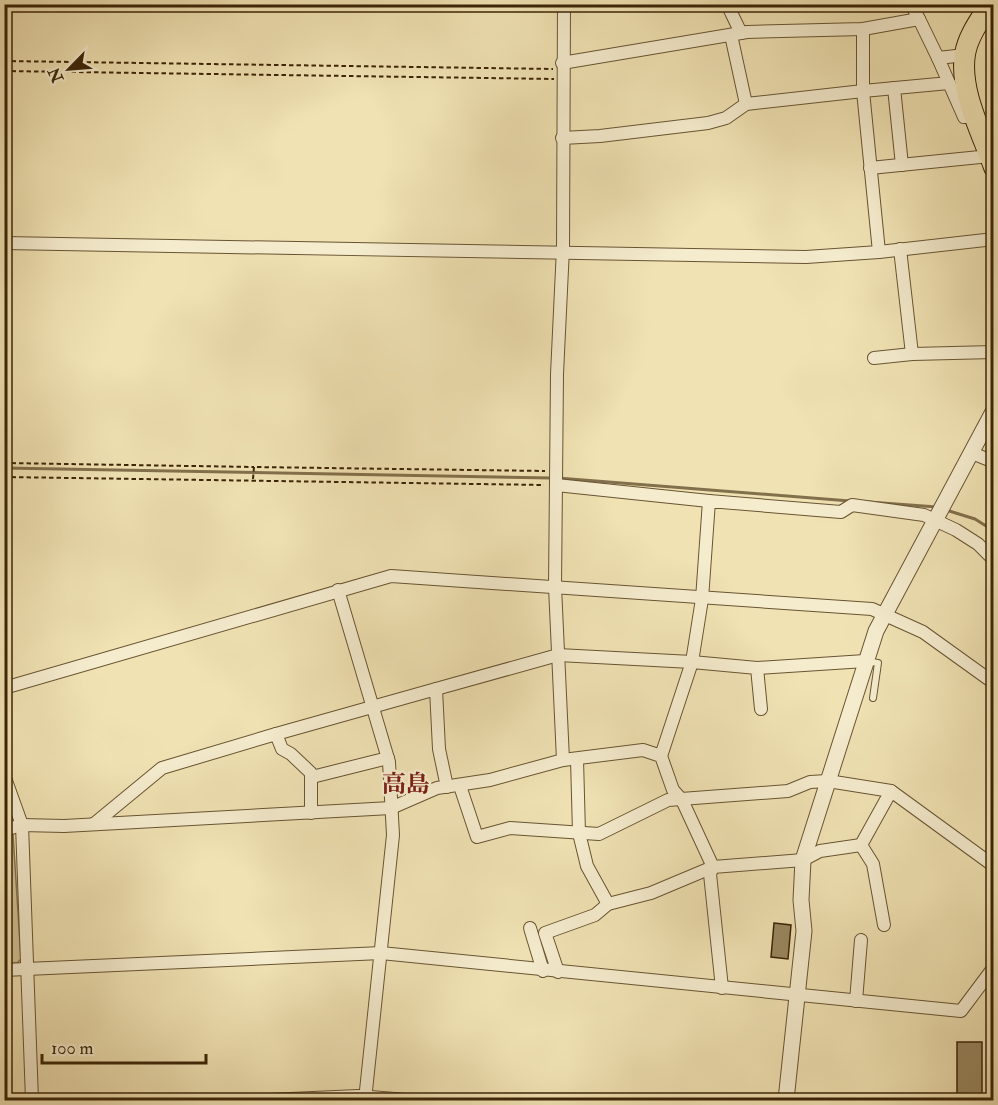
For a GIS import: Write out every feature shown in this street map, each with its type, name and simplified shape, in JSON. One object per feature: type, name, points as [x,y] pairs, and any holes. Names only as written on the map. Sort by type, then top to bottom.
[{"type":"highway","points":[[990,4],[973,31],[965,55],[966,85],[992,161]]},
{"type":"street","points":[[562,760],[555,587],[562,253],[564,4]]},
{"type":"street","points":[[727,4],[736,34],[746,104]]},
{"type":"street","points":[[911,4],[938,57],[964,117],[975,115]]},
{"type":"street","points":[[562,70],[736,34],[863,29],[919,19]]},
{"type":"street","points":[[863,29],[863,91],[879,252]]},
{"type":"street","points":[[938,57],[965,55]]},
{"type":"street","points":[[562,138],[708,123],[726,118],[746,104],[949,83]]},
{"type":"street","points":[[894,88],[902,165]]},
{"type":"street","points":[[870,168],[992,161]]},
{"type":"street","points":[[4,243],[806,257],[879,252],[993,238]]},
{"type":"street","points":[[900,249],[912,354]]},
{"type":"street","points":[[874,358],[912,354],[993,352]]},
{"type":"street","points":[[786,1101],[804,931],[801,900],[803,860],[876,631],[936,523],[993,410]]},
{"type":"street","points":[[972,453],[993,462]]},
{"type":"street","points":[[556,485],[841,512],[852,505],[924,515],[936,523],[956,530],[978,544],[993,560]]},
{"type":"street","points":[[709,501],[702,599],[692,662],[661,756],[673,790],[682,800],[713,867],[710,874],[722,988]]},
{"type":"street","points":[[4,688],[391,576],[872,609],[923,633],[993,683]]},
{"type":"street","points":[[338,590],[388,758],[393,835],[365,1098]]},
{"type":"street","points":[[94,824],[162,768],[558,655],[757,668],[866,661]]},
{"type":"street","points":[[757,668],[760,709]]},
{"type":"street","points":[[436,689],[439,749],[447,787]]},
{"type":"street","points":[[276,734],[282,749],[302,762],[312,777],[311,813]]},
{"type":"street","points":[[4,830],[22,825],[94,824],[391,808],[437,788],[460,786],[562,760],[643,750],[661,756]]},
{"type":"street","points":[[312,777],[388,758]]},
{"type":"street","points":[[577,759],[579,833],[587,866],[608,904]]},
{"type":"street","points":[[4,776],[22,825],[32,1101]]},
{"type":"street","points":[[460,786],[477,837],[510,828],[599,834],[668,800],[788,791],[810,782],[891,790],[993,866]]},
{"type":"street","points":[[861,845],[891,790]]},
{"type":"street","points":[[558,972],[544,933],[595,915],[608,904],[651,893],[713,867],[803,860],[820,851],[861,845]]},
{"type":"street","points":[[861,845],[873,864],[884,925]]},
{"type":"street","points":[[530,928],[543,970]]},
{"type":"street","points":[[856,1000],[861,940]]},
{"type":"street","points":[[4,970],[381,953],[961,1011],[993,967]]},
{"type":"street","points":[[268,1101],[365,1098],[407,1101]]},
{"type":"lane","points":[[866,661],[878,663],[873,698]]},
{"type":"path","points":[[4,61],[562,70]]},
{"type":"path","points":[[4,71],[562,70]]},
{"type":"path","points":[[4,463],[556,471]]},
{"type":"path","points":[[253,480],[254,467]]},
{"type":"path","points":[[4,477],[556,485]]},
{"type":"shaded area","points":[[13,834],[21,959],[17,963],[5,963],[5,837]]},
{"type":"building","points":[[774,923],[791,925],[788,959],[771,957]]},
{"type":"building","points":[[957,1042],[982,1042],[982,1100],[957,1100]]},
{"type":"waterway","points":[[4,468],[551,478]]},
{"type":"waterway","points":[[558,478],[850,501]]},
{"type":"waterway","points":[[869,502],[937,507]]},
{"type":"waterway","points":[[946,510],[975,519],[994,531]]},
{"type":"district","name":"高島","points":[[406,784]]}]
